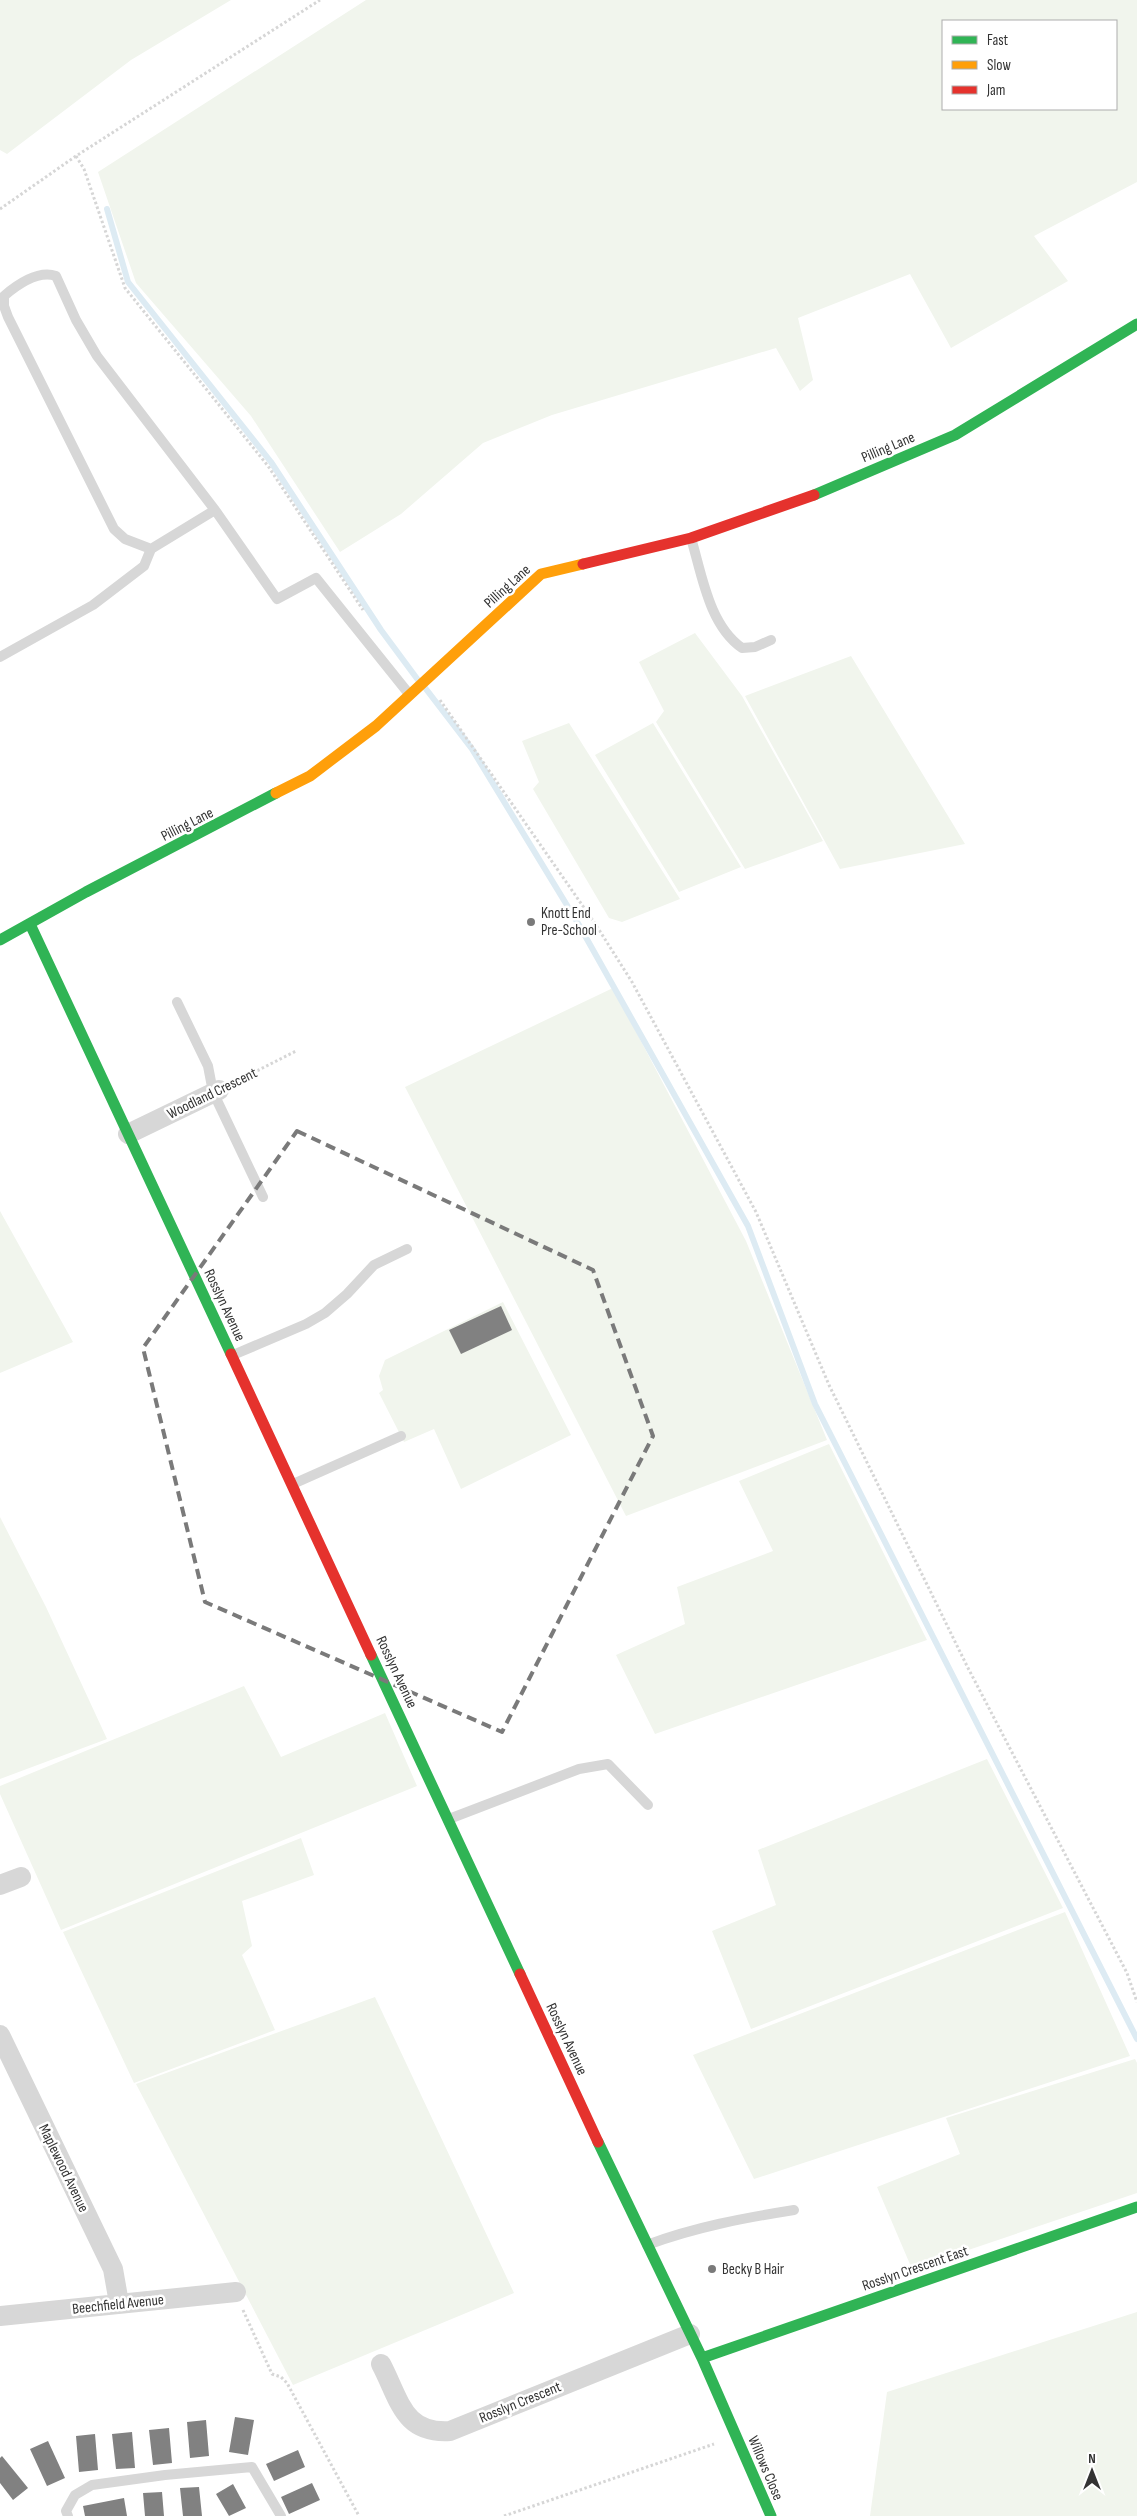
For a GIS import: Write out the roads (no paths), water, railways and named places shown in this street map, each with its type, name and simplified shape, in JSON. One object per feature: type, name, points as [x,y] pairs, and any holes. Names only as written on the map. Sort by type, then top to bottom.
[{"type":"street","name":"Pilling Lane","points":[[0,940],[86,892],[310,776],[376,726],[541,574],[691,538],[800,501],[955,434],[1137,324]]},
{"type":"street","name":"Rosslyn Avenue","points":[[30,924],[646,2245],[702,2358],[735,2434]]},
{"type":"street","name":"Woodland Crescent","points":[[128,1134],[216,1091]]},
{"type":"street","points":[[0,1885],[21,1877]]},
{"type":"street","name":"Maplewood Avenue","points":[[0,2035],[113,2269],[118,2303]]},
{"type":"street","name":"Rosslyn Crescent East","points":[[702,2358],[1137,2207]]},
{"type":"street","name":"Beechfield Avenue","points":[[0,2316],[236,2292]]},
{"type":"street","name":"Rosslyn Crescent","points":[[382,2364],[411,2421],[421,2429],[434,2432],[450,2431],[690,2334]]},
{"type":"street","name":"Willows Close","points":[[735,2434],[771,2516]]},
{"type":"lane","points":[[150,549],[125,539],[114,529],[8,317],[4,306],[4,296],[13,288],[39,275],[47,273],[56,276],[76,320],[97,356],[215,510],[277,598],[316,578],[410,695]]},
{"type":"lane","points":[[0,657],[93,605],[144,566],[150,549],[215,510]]},
{"type":"lane","points":[[691,538],[710,603],[733,642],[742,648],[754,647],[771,640]]},
{"type":"lane","points":[[177,1002],[208,1066],[216,1091],[263,1197]]},
{"type":"lane","points":[[232,1356],[306,1324],[325,1313],[348,1294],[374,1265],[407,1249]]},
{"type":"lane","points":[[292,1484],[401,1436]]},
{"type":"lane","points":[[449,1819],[579,1769],[608,1764],[648,1804]]},
{"type":"lane","points":[[646,2245],[681,2232],[722,2222],[794,2210]]},
{"type":"lane","points":[[68,2516],[66,2511],[75,2495],[92,2485],[165,2475],[252,2467],[281,2516]]},
{"type":"waterway","points":[[107,209],[128,282],[271,462],[381,630],[418,680]]},
{"type":"waterway","points":[[426,689],[472,749],[579,925],[748,1226],[815,1404],[1137,2039]]},
{"type":"place","name":"Knott End Pre-School","points":[[531,922]]},
{"type":"place","name":"Becky B Hair","points":[[712,2269]]}]
